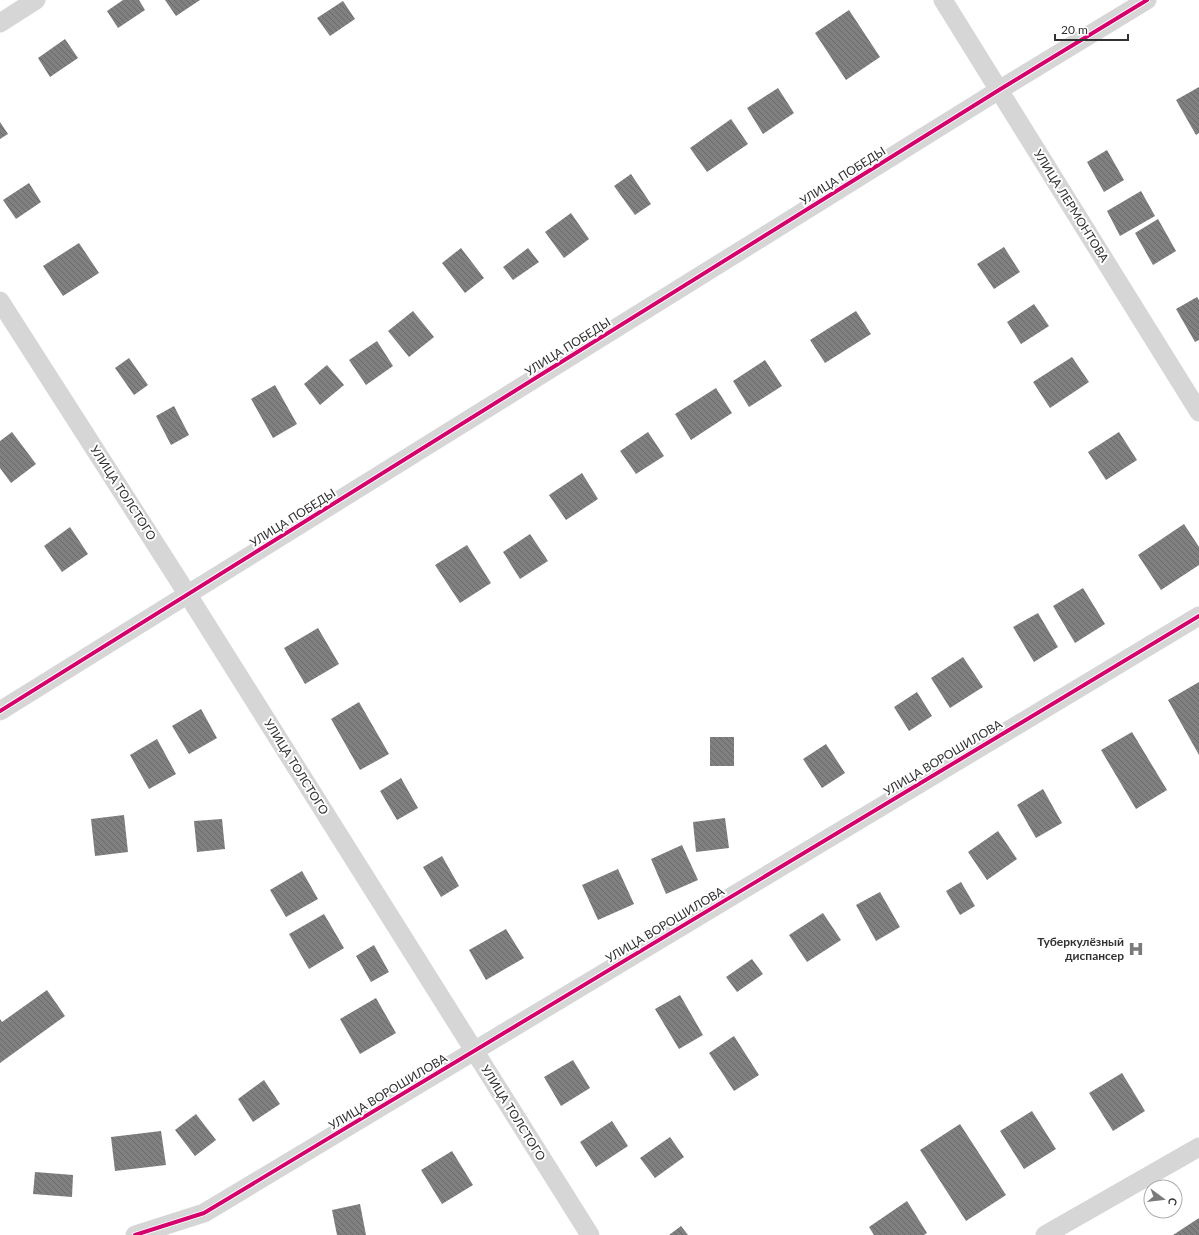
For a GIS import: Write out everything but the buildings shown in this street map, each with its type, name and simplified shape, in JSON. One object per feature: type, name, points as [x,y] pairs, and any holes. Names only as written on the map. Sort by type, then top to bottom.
[{"type":"street","points":[[0,23],[36,0]]},
{"type":"street","name":"УЛИЦА ЛЕРМОНТОВА","points":[[943,0],[1199,412]]},
{"type":"street","name":"УЛИЦА ПОБЕДЫ","points":[[0,711],[999,90],[1147,0]]},
{"type":"street","name":"УЛИЦА ТОЛСТОГО","points":[[0,301],[188,595],[590,1235]]},
{"type":"street","name":"УЛИЦА ВОРОШИЛОВА","points":[[135,1235],[204,1213],[1199,616]]},
{"type":"street","points":[[1045,1235],[1199,1147]]},
{"type":"cycle path","points":[[0,711],[999,90],[1147,0]]},
{"type":"cycle path","points":[[135,1235],[204,1213],[1199,616]]},
{"type":"place","name":"Туберкулёзный диспансер","points":[[1136,949]]}]
